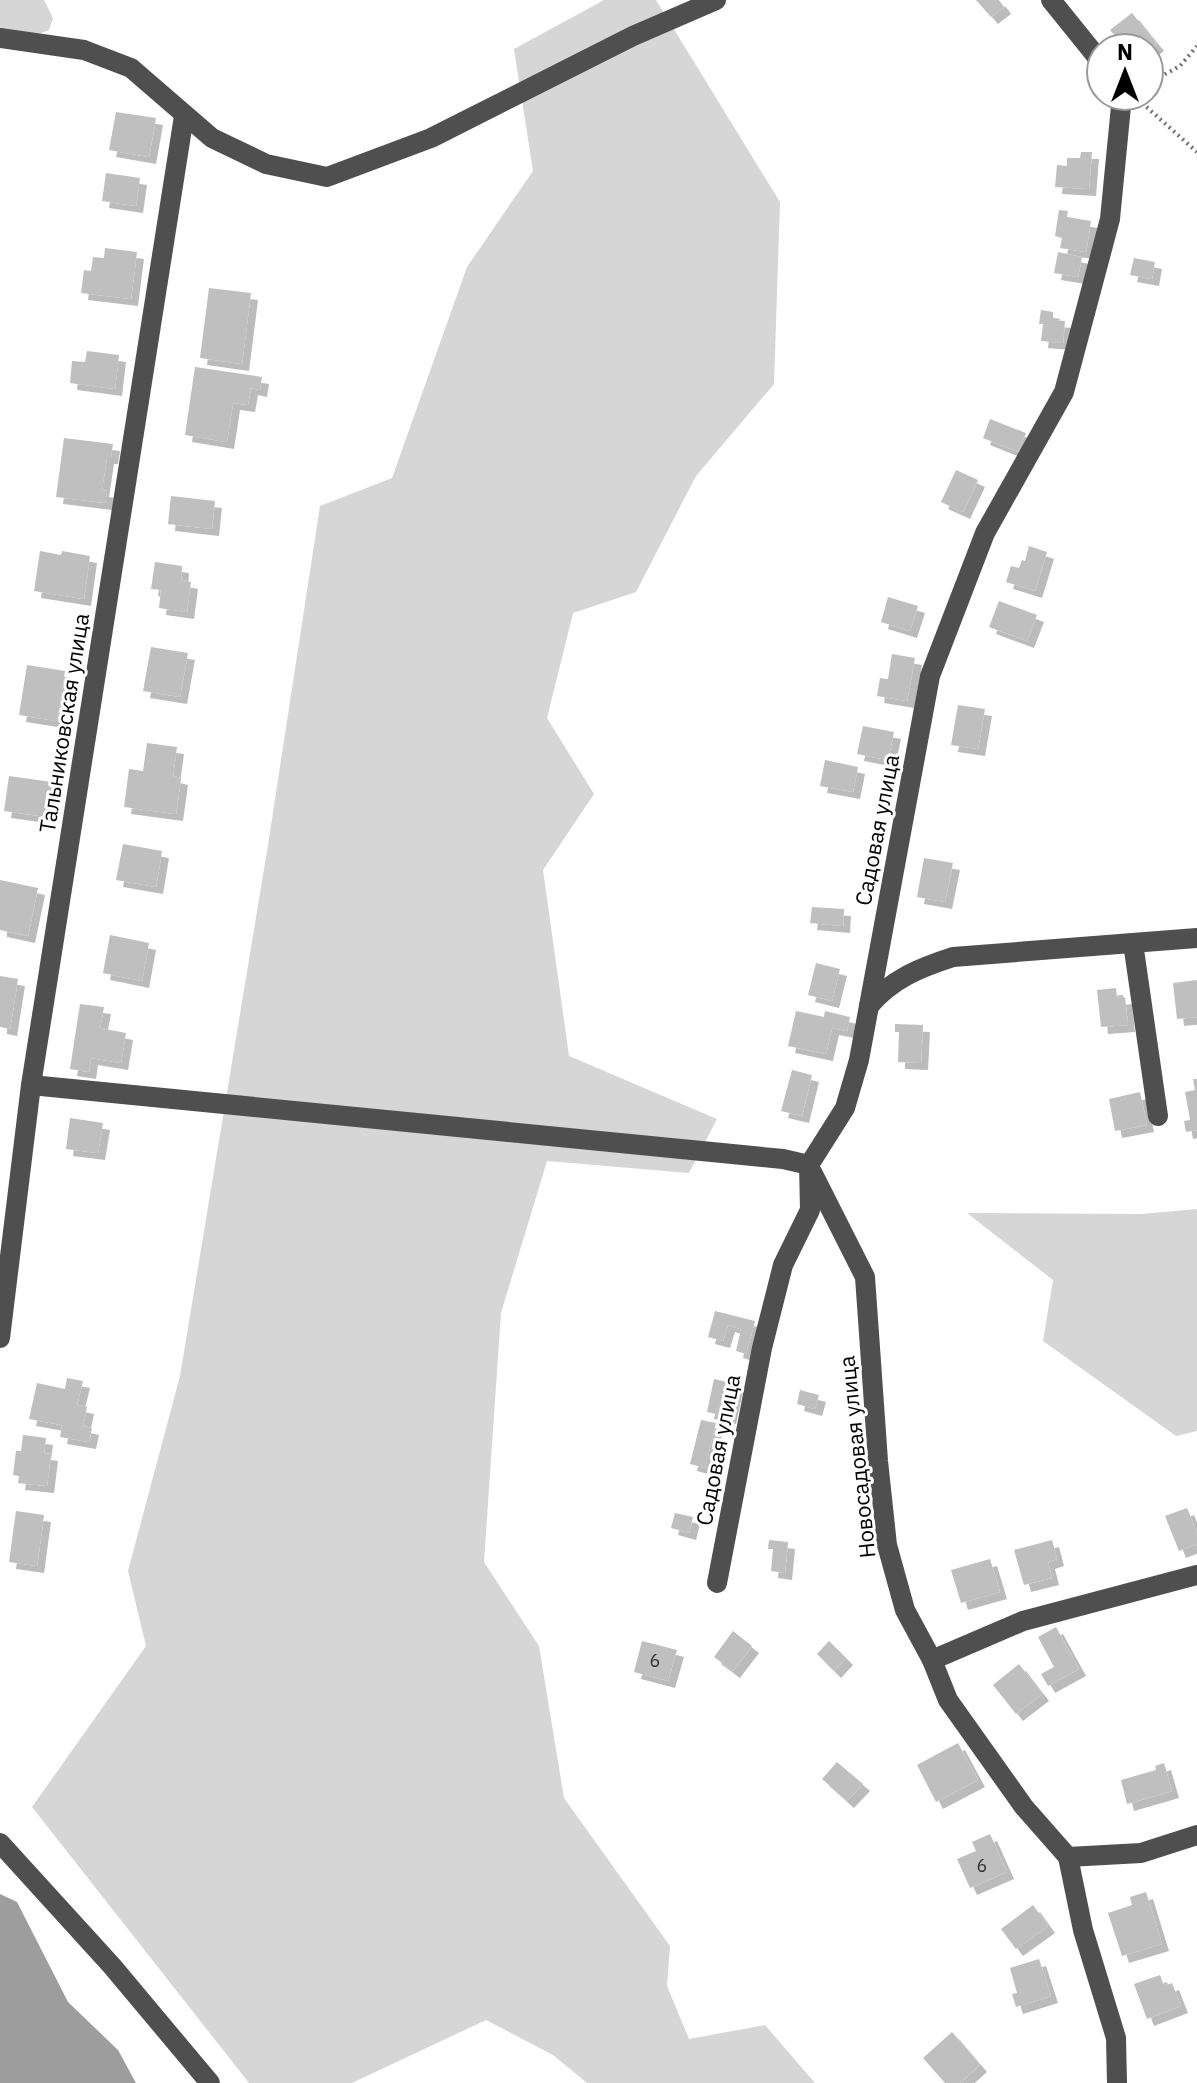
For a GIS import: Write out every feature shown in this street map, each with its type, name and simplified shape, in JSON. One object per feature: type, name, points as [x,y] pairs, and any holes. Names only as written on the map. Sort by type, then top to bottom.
[{"type":"street","points":[[0,38],[84,50],[131,68],[212,138],[266,164],[327,177],[431,138],[633,36],[716,0]]},
{"type":"street","points":[[1051,0],[1085,42]]},
{"type":"street","name":"Садовая улица","points":[[717,1583],[762,1348],[783,1265],[810,1210],[809,1165],[845,1108],[859,1060],[930,676],[985,533],[1064,392],[1110,219],[1120,112]]},
{"type":"street","name":"Тальниковская улица","points":[[0,1338],[31,1085],[184,116]]},
{"type":"street","points":[[869,1006],[883,989],[915,969],[953,957],[1197,938]]},
{"type":"street","points":[[1133,943],[1158,1116]]},
{"type":"street","points":[[31,1085],[768,1158],[809,1165]]},
{"type":"street","name":"Новосадовая улица","points":[[809,1165],[865,1277],[887,1545],[905,1610],[932,1660],[948,1700],[1024,1807],[1068,1857],[1083,1930],[1116,2038],[1117,2083]]},
{"type":"street","points":[[932,1660],[1023,1621],[1197,1575]]},
{"type":"street","points":[[1068,1857],[1141,1853],[1197,1835]]},
{"type":"street","points":[[0,1843],[112,1966],[210,2083]]},
{"type":"path","points":[[1165,74],[1180,66],[1197,46]]},
{"type":"path","points":[[1151,112],[1197,152]]},
{"type":"shaded area","points":[[0,0],[44,0],[53,18],[49,30],[37,35],[0,29]]},
{"type":"shaded area","points":[[604,0],[656,0],[780,202],[774,384],[696,476],[636,592],[573,613],[547,718],[594,794],[543,870],[569,1056],[717,1119],[689,1173],[547,1161],[501,1313],[484,1562],[539,1646],[564,1798],[670,1946],[667,1986],[689,2039],[765,2025],[815,2083],[587,2083],[553,2055],[486,2020],[352,2083],[249,2083],[32,1807],[146,1646],[128,1571],[180,1376],[268,845],[320,506],[392,478],[467,267],[533,171],[514,49]]},
{"type":"shaded area","points":[[1197,1209],[1197,1431],[1176,1436],[1043,1341],[1053,1280],[967,1213],[1142,1214]]},
{"type":"shaded area","points":[[0,1894],[17,1902],[68,2002],[118,2050],[136,2083],[0,2083]]},
{"type":"building","points":[[976,0],[999,0],[1004,7],[991,17]]},
{"type":"building","points":[[1132,13],[1147,32],[1112,32],[1110,30]]},
{"type":"building","points":[[116,112],[156,118],[149,157],[109,150]]},
{"type":"building","points":[[1081,152],[1092,152],[1089,189],[1055,187],[1057,165],[1067,166],[1067,158],[1080,158]]},
{"type":"building","points":[[106,173],[140,178],[136,206],[102,201]]},
{"type":"building","points":[[1059,210],[1068,211],[1067,217],[1091,221],[1086,252],[1060,248],[1062,238],[1055,236]]},
{"type":"building","points":[[105,248],[137,252],[131,299],[81,293],[84,270],[91,271],[93,257],[104,258]]},
{"type":"building","points":[[1058,252],[1082,257],[1078,277],[1054,273]]},
{"type":"building","points":[[1134,258],[1155,262],[1152,279],[1130,275]]},
{"type":"building","points":[[209,288],[251,293],[242,364],[200,358]]},
{"type":"building","points":[[1041,310],[1053,312],[1053,320],[1065,321],[1063,343],[1041,341]]},
{"type":"building","points":[[87,351],[119,355],[115,389],[70,383],[72,361],[85,362]]},
{"type":"building","points":[[195,367],[262,377],[260,390],[251,388],[248,405],[233,403],[227,442],[185,435]]},
{"type":"building","points":[[990,419],[1026,433],[1018,452],[983,438]]},
{"type":"building","points":[[64,438],[113,444],[111,457],[107,457],[102,490],[107,491],[105,503],[56,497]]},
{"type":"building","points":[[956,470],[978,480],[963,512],[941,502]]},
{"type":"building","points":[[171,496],[215,501],[212,529],[168,524]]},
{"type":"building","points":[[1029,546],[1047,552],[1035,591],[1006,582],[1011,566],[1019,568],[1022,560],[1025,561]]},
{"type":"building","points":[[40,551],[90,556],[84,599],[34,591]]},
{"type":"building","points":[[155,562],[182,566],[181,580],[191,582],[187,612],[159,608],[161,590],[151,589]]},
{"type":"building","points":[[888,597],[918,606],[910,631],[881,622]]},
{"type":"building","points":[[999,601],[1037,615],[1027,641],[989,627]]},
{"type":"building","points":[[151,647],[188,653],[180,697],[143,691]]},
{"type":"building","points":[[892,654],[915,658],[907,701],[877,696],[880,678],[888,679]]},
{"type":"building","points":[[27,665],[65,671],[57,721],[19,715]]},
{"type":"building","points":[[958,705],[985,709],[978,749],[951,745]]},
{"type":"building","points":[[863,726],[894,732],[888,760],[857,754]]},
{"type":"building","points":[[147,743],[177,747],[173,776],[181,778],[176,814],[124,807],[129,769],[143,771]]},
{"type":"building","points":[[825,760],[858,767],[853,792],[820,786]]},
{"type":"building","points":[[9,776],[52,782],[47,817],[4,811]]},
{"type":"building","points":[[123,844],[162,851],[156,887],[116,880]]},
{"type":"building","points":[[924,858],[953,863],[945,902],[917,897]]},
{"type":"building","points":[[0,880],[38,888],[28,936],[0,930]]},
{"type":"building","points":[[812,907],[844,909],[843,926],[810,923]]},
{"type":"building","points":[[110,935],[149,943],[142,981],[103,973]]},
{"type":"building","points":[[816,963],[840,969],[832,1001],[808,995]]},
{"type":"building","points":[[0,976],[18,979],[10,1029],[0,1027]]},
{"type":"building","points":[[1197,980],[1197,1017],[1177,1019],[1173,983]]},
{"type":"building","points":[[1116,988],[1117,998],[1125,997],[1128,1025],[1101,1027],[1097,990]]},
{"type":"building","points":[[80,1004],[104,1007],[100,1028],[126,1033],[121,1063],[91,1058],[89,1072],[70,1069]]},
{"type":"building","points":[[796,1011],[824,1017],[825,1011],[850,1017],[847,1031],[832,1028],[826,1054],[788,1046]]},
{"type":"building","points":[[895,1024],[923,1025],[921,1063],[898,1062],[899,1032],[895,1032]]},
{"type":"building","points":[[792,1070],[812,1075],[802,1116],[781,1111]]},
{"type":"building","points":[[1193,1079],[1197,1079],[1197,1130],[1186,1132],[1184,1121],[1190,1120],[1185,1092],[1195,1090]]},
{"type":"building","points":[[1140,1092],[1147,1125],[1115,1131],[1109,1099]]},
{"type":"building","points":[[70,1118],[103,1123],[98,1153],[66,1149]]},
{"type":"building","points":[[715,1311],[755,1321],[746,1354],[736,1351],[741,1329],[728,1325],[723,1341],[708,1337]]},
{"type":"building","points":[[67,1378],[83,1381],[77,1405],[87,1407],[83,1426],[92,1428],[89,1442],[60,1437],[62,1425],[29,1419],[37,1383],[65,1389]]},
{"type":"building","points":[[714,1379],[736,1384],[729,1417],[707,1412]]},
{"type":"building","points":[[800,1390],[819,1395],[815,1409],[797,1404]]},
{"type":"building","points":[[701,1420],[716,1423],[705,1468],[690,1464]]},
{"type":"building","points":[[23,1435],[46,1438],[44,1453],[51,1454],[47,1486],[18,1483],[19,1476],[13,1475],[16,1451],[21,1451]]},
{"type":"building","points":[[1187,1508],[1197,1533],[1197,1544],[1179,1551],[1165,1516]]},
{"type":"building","points":[[16,1511],[44,1515],[37,1566],[9,1562]]},
{"type":"building","points":[[675,1513],[693,1517],[689,1533],[671,1528]]},
{"type":"building","points":[[769,1540],[788,1542],[785,1573],[771,1571],[773,1549],[768,1549]]},
{"type":"building","points":[[1052,1540],[1057,1559],[1048,1562],[1052,1578],[1024,1585],[1014,1550]]},
{"type":"building","points":[[990,1559],[1000,1592],[961,1603],[951,1570]]},
{"type":"building","points":[[1056,1627],[1079,1669],[1048,1686],[1041,1674],[1054,1667],[1038,1637]]},
{"type":"building","points":[[733,1631],[752,1646],[733,1671],[714,1657]]},
{"type":"building","points":[[642,1641],[677,1650],[668,1681],[634,1672]]},
{"type":"building","points":[[829,1641],[846,1658],[834,1671],[817,1654]]},
{"type":"building","points":[[1019,1664],[1042,1694],[1016,1714],[993,1685]]},
{"type":"building","points":[[958,1743],[978,1780],[936,1802],[917,1765]]},
{"type":"building","points":[[837,1762],[863,1784],[847,1801],[822,1779]]},
{"type":"building","points":[[1164,1763],[1172,1791],[1127,1804],[1121,1780],[1156,1770],[1155,1766]]},
{"type":"building","points":[[990,1834],[1007,1872],[970,1888],[957,1859],[976,1851],[972,1842]]},
{"type":"building","points":[[1146,1892],[1162,1944],[1122,1956],[1108,1913],[1132,1905],[1130,1897]]},
{"type":"building","points":[[1033,1905],[1048,1926],[1016,1949],[1001,1929]]},
{"type":"building","points":[[1039,1959],[1051,1996],[1016,2007],[1012,1994],[1017,1993],[1010,1968]]},
{"type":"building","points":[[1160,1975],[1164,1986],[1172,1983],[1181,2006],[1147,2019],[1134,1984]]},
{"type":"building","points":[[952,2032],[980,2065],[960,2083],[945,2083],[923,2058]]}]
